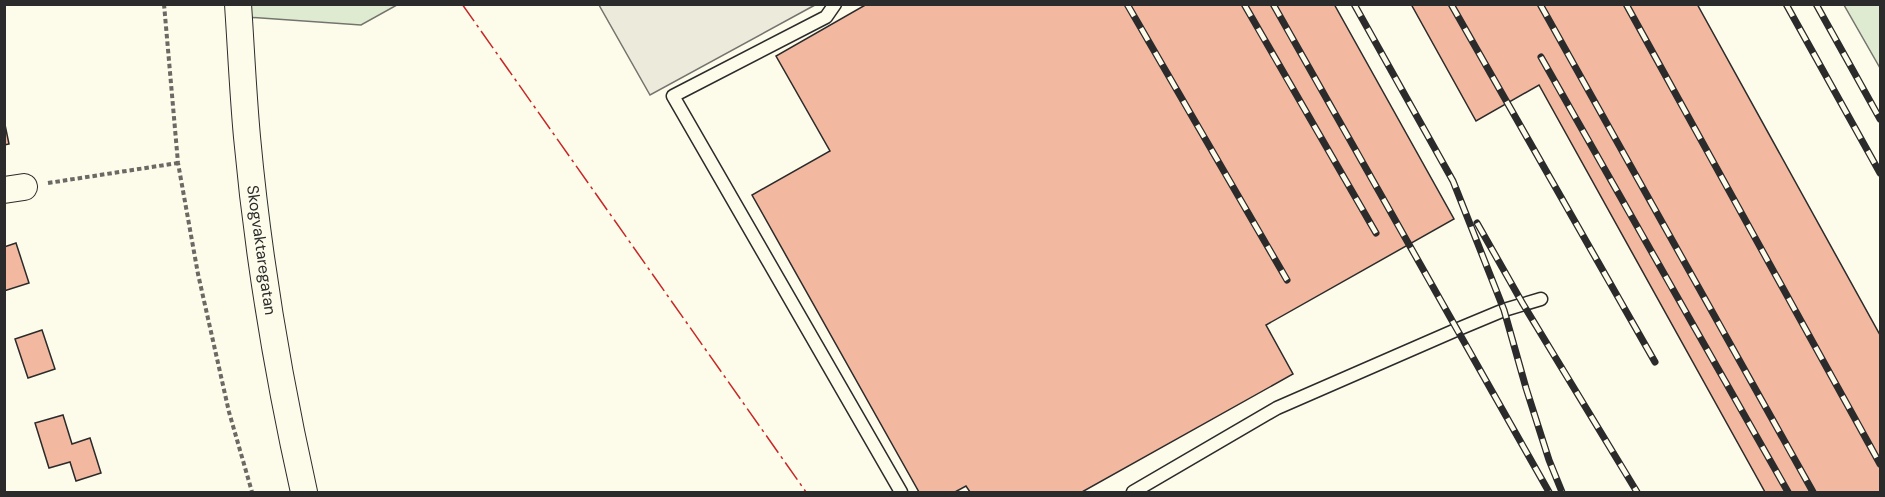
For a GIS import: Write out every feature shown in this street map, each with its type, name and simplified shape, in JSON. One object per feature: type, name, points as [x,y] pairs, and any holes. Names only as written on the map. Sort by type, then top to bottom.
[{"type":"street","name":"Skogvaktaregatan","points":[[238,4],[247,137],[260,249],[288,422],[304,492]]},
{"type":"lane","points":[[835,4],[826,17],[673,96],[901,492]]},
{"type":"lane","points":[[1133,492],[1277,408],[1504,310],[1541,299]]},
{"type":"path","points":[[164,4],[178,164],[198,274],[229,412],[252,492]]},
{"type":"path","points":[[14,188],[178,164]]},
{"type":"green space","points":[[244,5],[397,5],[361,25],[245,17]]},
{"type":"green space","points":[[1844,5],[1880,5],[1880,68]]},
{"type":"shaded area","points":[[599,5],[815,5],[650,95]]},
{"type":"building","points":[[867,4],[1334,4],[1454,219],[1266,325],[1293,374],[1082,492],[970,492],[966,486],[955,492],[919,492],[752,195],[830,151],[776,56]]},
{"type":"building","points":[[1411,4],[1697,4],[1880,335],[1880,492],[1765,492],[1539,85],[1476,121]]},
{"type":"building","points":[[4,120],[9,144],[4,145]]},
{"type":"building","points":[[16,243],[29,283],[4,291],[4,247]]},
{"type":"building","points":[[42,330],[55,369],[28,378],[15,339]]},
{"type":"building","points":[[63,415],[72,444],[90,438],[101,473],[76,481],[70,462],[49,468],[35,423]]},
{"type":"railway","points":[[1127,4],[1287,280]]},
{"type":"railway","points":[[1244,4],[1376,233]]},
{"type":"railway","points":[[1273,4],[1549,492]]},
{"type":"railway","points":[[1354,4],[1453,181],[1504,310],[1526,388],[1549,460],[1562,492]]},
{"type":"railway","points":[[1451,4],[1655,362]]},
{"type":"railway","points":[[1540,4],[1813,492]]},
{"type":"railway","points":[[1626,4],[1880,464]]},
{"type":"railway","points":[[1786,4],[1880,173]]},
{"type":"railway","points":[[1816,4],[1880,119]]},
{"type":"railway","points":[[1541,57],[1788,492]]},
{"type":"railway","points":[[1477,223],[1523,304],[1637,492]]},
{"type":"power","points":[[462,4],[806,492]]}]
